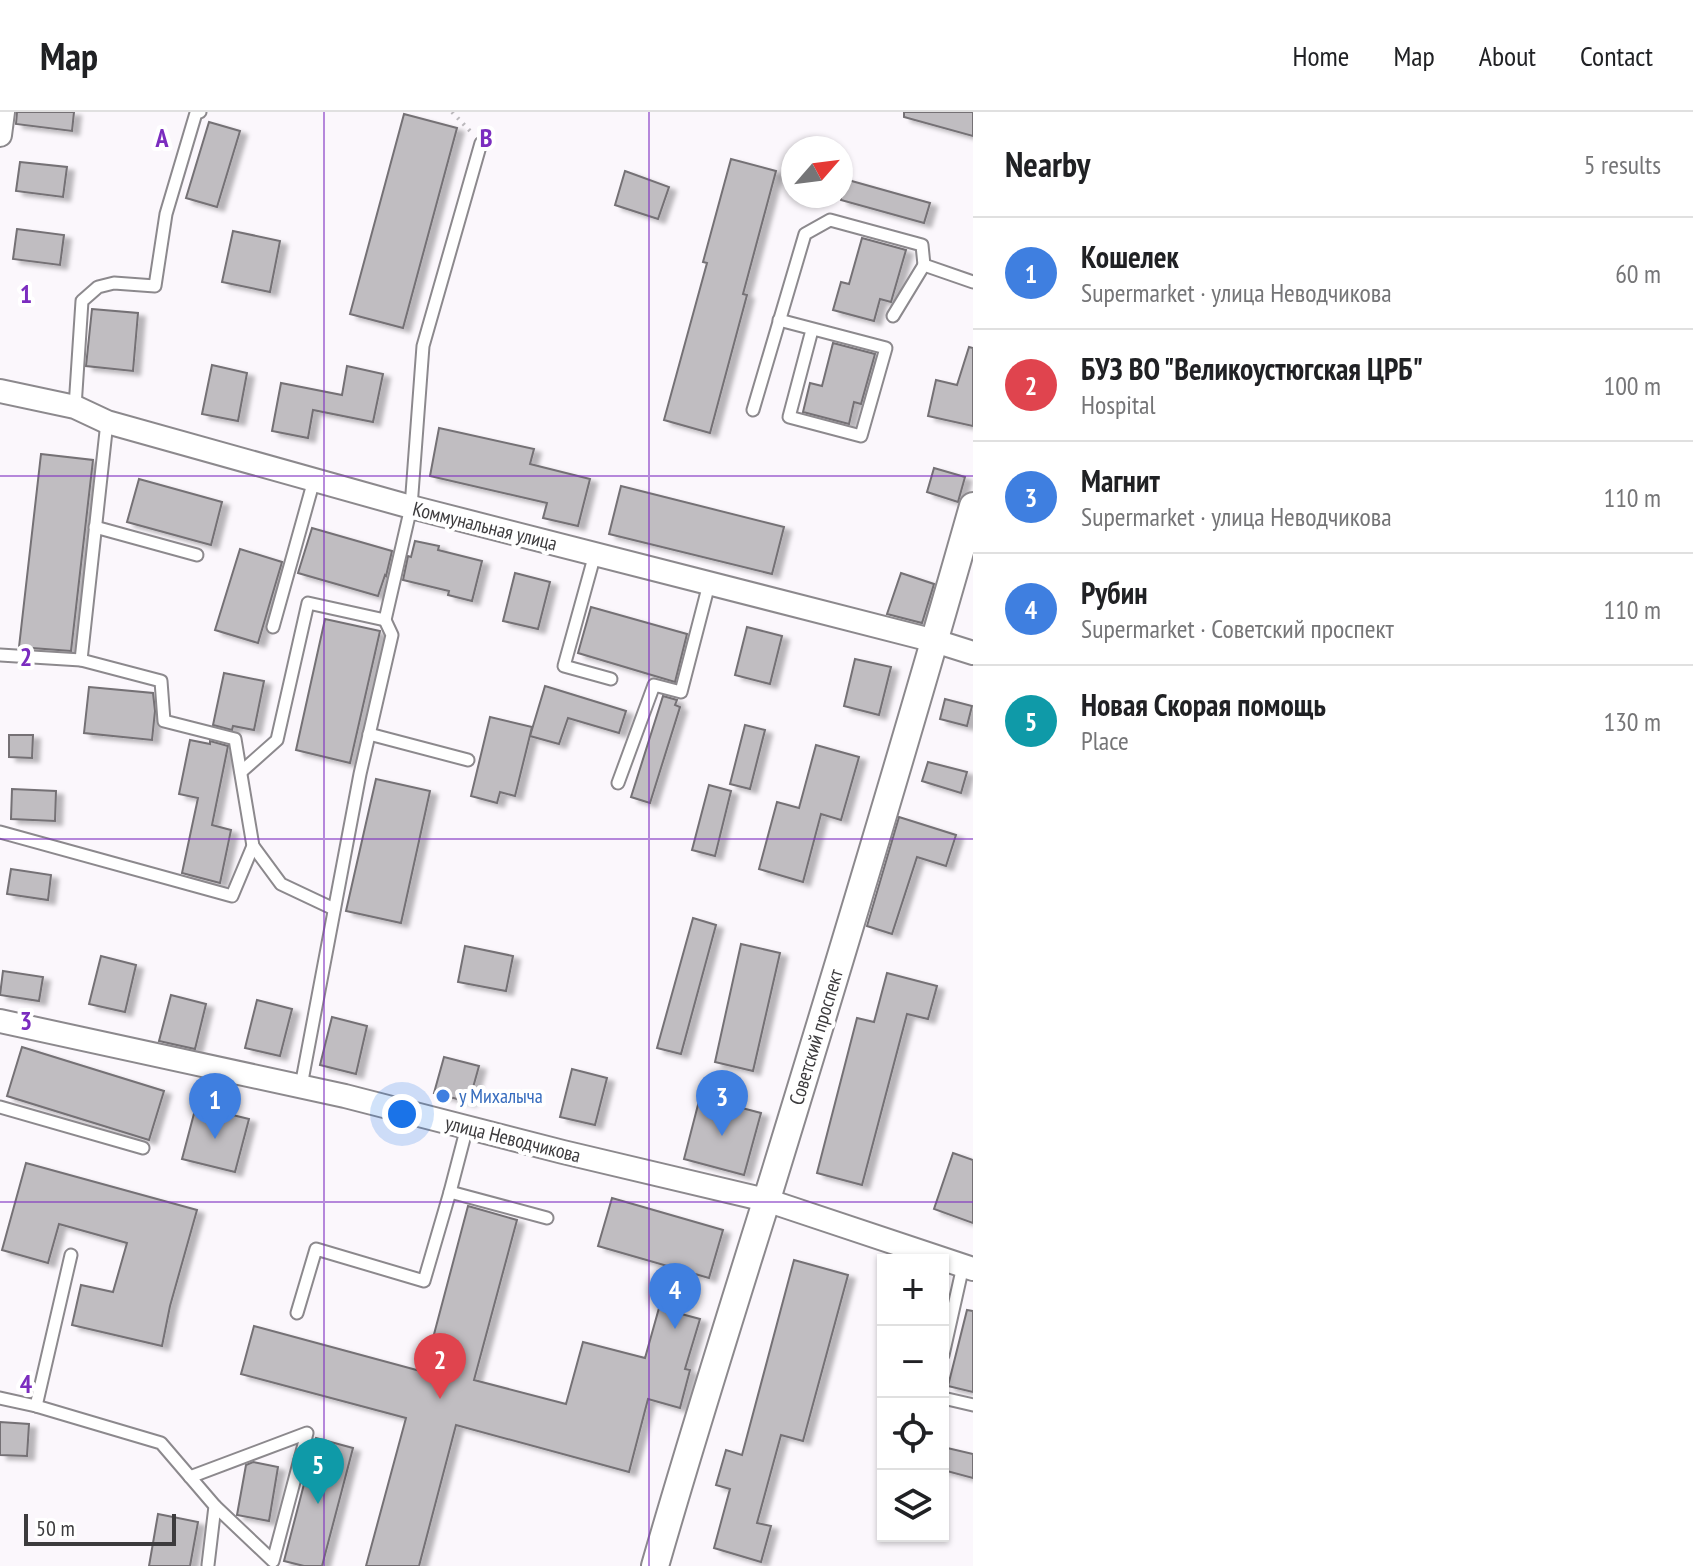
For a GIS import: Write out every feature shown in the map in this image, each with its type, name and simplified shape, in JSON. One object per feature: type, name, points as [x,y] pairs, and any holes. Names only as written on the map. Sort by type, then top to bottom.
[{"type":"street","points":[[0,135],[3,112]]},
{"type":"street","name":"Коммунальная улица","points":[[0,391],[75,407],[107,422],[411,507],[973,653]]},
{"type":"street","name":"Советский проспект","points":[[655,1566],[973,506]]},
{"type":"street","name":"улица Неводчикова","points":[[0,1021],[301,1086],[766,1200],[968,1267]]},
{"type":"lane","points":[[75,407],[82,301],[98,287],[114,283],[155,286],[166,214],[196,113],[200,112]]},
{"type":"lane","points":[[301,1086],[369,734],[392,635],[385,620],[411,507],[423,346],[481,143]]},
{"type":"lane","points":[[753,410],[805,234],[830,220],[922,245],[924,265],[893,316]]},
{"type":"lane","points":[[924,265],[973,282]]},
{"type":"lane","points":[[779,320],[886,348],[861,436],[789,417],[812,330]]},
{"type":"lane","points":[[81,660],[107,422]]},
{"type":"lane","points":[[273,627],[314,480]]},
{"type":"lane","points":[[95,527],[197,555]]},
{"type":"lane","points":[[595,554],[564,666],[611,679]]},
{"type":"lane","points":[[618,783],[654,685],[681,692],[709,584]]},
{"type":"lane","points":[[241,772],[277,740],[308,603],[385,620]]},
{"type":"lane","points":[[0,655],[81,660],[161,681],[164,721],[235,739],[253,846],[281,884],[334,909]]},
{"type":"lane","points":[[369,734],[468,760]]},
{"type":"lane","points":[[0,832],[232,896],[253,846]]},
{"type":"lane","points":[[0,1107],[143,1148]]},
{"type":"lane","points":[[297,1313],[316,1249],[424,1281],[467,1127]]},
{"type":"lane","points":[[450,1192],[547,1218]]},
{"type":"lane","points":[[36,1406],[71,1255]]},
{"type":"lane","points":[[949,1334],[968,1267]]},
{"type":"lane","points":[[0,1398],[161,1443],[190,1477],[215,1506],[273,1561],[307,1433],[190,1477]]},
{"type":"lane","points":[[949,1399],[973,1405]]},
{"type":"lane","points":[[208,1565],[215,1506]]},
{"type":"path","points":[[452,112],[481,143]]},
{"type":"building","points":[[17,112],[74,112],[72,131],[16,124]]},
{"type":"building","points":[[904,112],[973,112],[973,136],[904,117]]},
{"type":"building","points":[[404,114],[457,128],[403,328],[350,314]]},
{"type":"building","points":[[209,122],[240,131],[217,207],[186,198]]},
{"type":"building","points":[[731,159],[776,171],[710,433],[664,420],[707,263],[703,262]]},
{"type":"building","points":[[20,162],[67,167],[63,197],[16,191]]},
{"type":"building","points":[[625,171],[669,187],[658,219],[615,205]]},
{"type":"building","points":[[853,181],[930,203],[924,223],[853,203]]},
{"type":"building","points":[[17,229],[64,235],[60,265],[13,259]]},
{"type":"building","points":[[233,231],[280,241],[270,292],[222,282]]},
{"type":"building","points":[[862,238],[906,250],[891,302],[880,299],[874,321],[833,310],[841,282],[849,284]]},
{"type":"building","points":[[92,309],[138,313],[133,371],[86,366]]},
{"type":"building","points":[[833,343],[875,354],[861,404],[854,402],[849,424],[803,412],[810,383],[822,386]]},
{"type":"building","points":[[969,347],[973,348],[973,426],[928,416],[936,380],[957,385]]},
{"type":"building","points":[[212,365],[247,373],[238,421],[202,414]]},
{"type":"building","points":[[347,366],[383,374],[373,422],[313,410],[308,438],[272,431],[281,383],[342,395]]},
{"type":"building","points":[[439,428],[534,449],[530,464],[590,479],[578,526],[543,518],[547,503],[430,476]]},
{"type":"building","points":[[41,454],[93,460],[71,651],[19,647]]},
{"type":"building","points":[[934,468],[965,477],[958,502],[927,492]]},
{"type":"building","points":[[139,479],[222,502],[211,545],[127,522]]},
{"type":"building","points":[[621,486],[784,527],[772,574],[609,534]]},
{"type":"building","points":[[312,528],[392,551],[378,596],[298,573]]},
{"type":"building","points":[[415,541],[482,561],[472,601],[448,595],[449,591],[403,580]]},
{"type":"building","points":[[240,549],[282,562],[258,643],[215,630]]},
{"type":"building","points":[[515,573],[550,582],[538,629],[503,621]]},
{"type":"building","points":[[901,573],[934,584],[922,623],[887,614]]},
{"type":"building","points":[[591,607],[687,634],[675,682],[578,653]]},
{"type":"building","points":[[325,619],[380,631],[350,763],[296,750]]},
{"type":"building","points":[[747,627],[782,636],[770,684],[735,675]]},
{"type":"building","points":[[855,659],[891,667],[879,715],[844,706]]},
{"type":"building","points":[[224,673],[264,681],[254,730],[233,726],[232,730],[213,725]]},
{"type":"building","points":[[545,686],[626,711],[619,733],[568,718],[559,744],[530,736]]},
{"type":"building","points":[[89,687],[153,693],[152,740],[84,733]]},
{"type":"building","points":[[663,696],[677,700],[675,705],[680,707],[650,803],[631,797]]},
{"type":"building","points":[[945,699],[972,706],[967,726],[940,719]]},
{"type":"building","points":[[490,717],[532,727],[515,796],[500,792],[497,803],[471,796]]},
{"type":"building","points":[[745,725],[765,730],[750,789],[730,784]]},
{"type":"building","points":[[9,735],[33,735],[32,758],[9,757]]},
{"type":"building","points":[[190,740],[228,746],[212,825],[231,830],[220,883],[182,873],[198,798],[179,794]]},
{"type":"building","points":[[816,745],[859,757],[841,820],[821,814],[803,882],[759,869],[777,802],[799,808]]},
{"type":"building","points":[[928,762],[967,772],[961,793],[922,781]]},
{"type":"building","points":[[376,779],[430,791],[401,923],[346,911]]},
{"type":"building","points":[[709,785],[731,791],[715,856],[692,850]]},
{"type":"building","points":[[12,789],[56,791],[55,821],[11,819]]},
{"type":"building","points":[[899,817],[956,835],[946,866],[917,857],[892,934],[867,926]]},
{"type":"building","points":[[11,869],[51,875],[48,900],[7,894]]},
{"type":"building","points":[[693,918],[716,925],[681,1054],[657,1048]]},
{"type":"building","points":[[741,944],[780,953],[753,1071],[715,1062]]},
{"type":"building","points":[[465,946],[513,956],[506,991],[458,982]]},
{"type":"building","points":[[101,956],[136,965],[125,1012],[89,1004]]},
{"type":"building","points":[[3,971],[43,977],[39,1001],[0,995]]},
{"type":"building","points":[[887,973],[937,986],[928,1019],[907,1014],[862,1185],[817,1173],[857,1018],[874,1022]]},
{"type":"building","points":[[171,995],[206,1004],[195,1049],[159,1041]]},
{"type":"building","points":[[257,1000],[292,1009],[280,1056],[245,1048]]},
{"type":"building","points":[[332,1017],[367,1026],[356,1074],[320,1065]]},
{"type":"building","points":[[22,1047],[164,1091],[149,1140],[7,1096]]},
{"type":"building","points":[[444,1057],[479,1066],[469,1102],[434,1093]]},
{"type":"building","points":[[572,1069],[607,1078],[595,1125],[560,1117]]},
{"type":"building","points":[[700,1097],[761,1113],[744,1175],[684,1159]]},
{"type":"building","points":[[196,1106],[249,1119],[235,1172],[182,1159]]},
{"type":"building","points":[[953,1153],[973,1160],[973,1223],[934,1209]]},
{"type":"building","points":[[26,1163],[197,1210],[162,1346],[72,1325],[81,1285],[113,1292],[127,1243],[59,1224],[48,1263],[2,1250]]},
{"type":"building","points":[[612,1198],[723,1230],[709,1278],[598,1246]]},
{"type":"building","points":[[468,1206],[517,1220],[474,1380],[566,1404],[583,1342],[645,1358],[659,1308],[700,1319],[685,1369],[690,1370],[680,1408],[648,1399],[629,1472],[456,1425],[419,1566],[366,1566],[406,1418],[241,1374],[254,1326],[424,1372]]},
{"type":"building","points":[[794,1260],[848,1275],[803,1441],[781,1435],[757,1523],[771,1526],[761,1562],[714,1548],[730,1489],[716,1485],[726,1450],[742,1455]]},
{"type":"building","points":[[967,1310],[973,1311],[973,1392],[949,1386]]},
{"type":"building","points":[[0,1422],[29,1424],[27,1456],[0,1455]]},
{"type":"building","points":[[316,1438],[353,1448],[322,1566],[304,1566],[284,1561]]},
{"type":"building","points":[[949,1448],[973,1454],[973,1478],[949,1472]]},
{"type":"building","points":[[253,1462],[278,1467],[269,1521],[237,1515],[246,1465]]},
{"type":"building","points":[[158,1514],[198,1522],[190,1566],[149,1566]]},
{"type":"place","name":"у Михалыча","points":[[443,1096]]},
{"type":"place","name":"Магнит","points":[[722,1136]]},
{"type":"place","name":"Кошелек","points":[[215,1139]]},
{"type":"place","name":"Рубин","points":[[675,1329]]},
{"type":"place","name":"БУЗ ВО \"Великоустюгская ЦРБ\"","points":[[440,1399]]},
{"type":"place","name":"Новая Скорая помощь","points":[[318,1504]]}]
